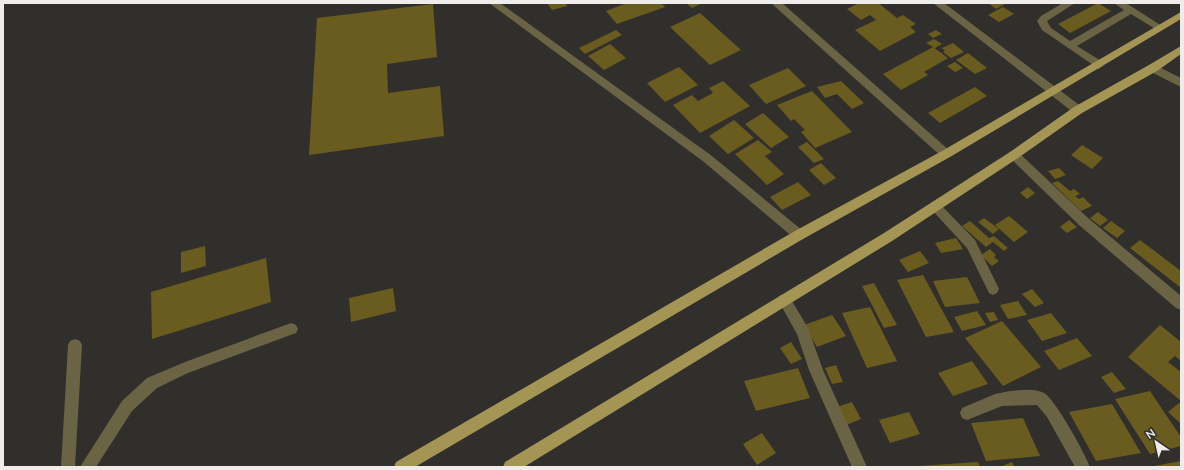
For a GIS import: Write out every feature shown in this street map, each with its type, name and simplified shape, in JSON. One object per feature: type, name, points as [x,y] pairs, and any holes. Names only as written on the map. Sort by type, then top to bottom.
[{"type":"main road","points":[[401,467],[799,235],[946,154],[1099,65],[1181,15]]},
{"type":"main road","points":[[510,467],[935,206],[1014,155],[1078,110],[1153,68],[1181,49]]},
{"type":"street","points":[[494,3],[708,159],[799,235]]},
{"type":"street","points":[[776,3],[946,154]]},
{"type":"street","points":[[938,3],[1052,92],[1078,110]]},
{"type":"street","points":[[1070,3],[1042,21],[1047,30],[1099,65]]},
{"type":"street","points":[[1119,3],[1160,28]]},
{"type":"street","points":[[1071,45],[1131,10]]},
{"type":"street","points":[[1153,68],[1181,83]]},
{"type":"street","points":[[1014,155],[1082,221],[1181,304]]},
{"type":"street","points":[[935,206],[971,244],[993,289]]},
{"type":"street","points":[[784,300],[803,332],[816,370],[847,442],[860,467]]},
{"type":"street","points":[[87,467],[128,406],[152,383],[185,368],[291,329]]},
{"type":"street","points":[[68,467],[75,345]]},
{"type":"street","points":[[967,413],[997,398],[1017,396],[1041,398],[1052,412],[1083,467]]},
{"type":"building","points":[[547,3],[566,3],[567,6],[552,10]]},
{"type":"building","points":[[627,3],[661,3],[665,7],[617,24],[606,11]]},
{"type":"building","points":[[686,3],[703,3],[692,8]]},
{"type":"building","points":[[859,3],[878,3],[897,18],[903,15],[916,24],[910,27],[916,32],[880,51],[855,30],[876,20],[870,15],[861,20],[847,9]]},
{"type":"building","points":[[988,3],[1007,3],[996,9]]},
{"type":"building","points":[[1098,3],[1111,11],[1070,33],[1058,24]]},
{"type":"building","points":[[433,4],[437,57],[387,64],[388,93],[440,86],[444,136],[309,155],[317,18]]},
{"type":"building","points":[[1003,7],[1014,14],[999,22],[988,15]]},
{"type":"building","points":[[700,13],[741,50],[710,65],[670,27]]},
{"type":"building","points":[[616,30],[622,35],[585,54],[579,48]]},
{"type":"building","points":[[936,30],[942,34],[933,38],[928,34]]},
{"type":"building","points":[[934,39],[942,44],[935,48],[926,43]]},
{"type":"building","points":[[953,43],[964,52],[951,58],[943,52],[945,51],[942,48]]},
{"type":"building","points":[[610,44],[626,58],[604,70],[588,56]]},
{"type":"building","points":[[933,47],[948,58],[924,72],[928,75],[901,90],[883,74]]},
{"type":"building","points":[[968,53],[987,68],[975,74],[956,60]]},
{"type":"building","points":[[955,62],[963,68],[955,72],[947,66]]},
{"type":"building","points":[[679,67],[698,85],[665,102],[647,83]]},
{"type":"building","points":[[788,68],[806,86],[766,104],[749,85]]},
{"type":"building","points":[[723,81],[750,106],[700,133],[673,105],[692,95],[698,101],[713,93],[709,88]]},
{"type":"building","points":[[841,81],[864,103],[852,109],[837,94],[825,98],[817,87]]},
{"type":"building","points":[[975,87],[987,96],[940,123],[928,113]]},
{"type":"building","points":[[812,91],[852,132],[815,148],[801,132],[805,130],[794,119],[791,121],[777,105]]},
{"type":"building","points":[[763,113],[789,137],[771,148],[745,124]]},
{"type":"building","points":[[734,120],[754,138],[728,154],[709,136]]},
{"type":"building","points":[[758,140],[772,152],[765,156],[784,174],[767,185],[735,154]]},
{"type":"building","points":[[807,142],[824,159],[814,163],[798,147]]},
{"type":"building","points":[[1082,145],[1103,158],[1092,169],[1071,155]]},
{"type":"building","points":[[821,163],[836,178],[824,185],[809,170]]},
{"type":"building","points":[[1059,168],[1066,175],[1055,179],[1048,171]]},
{"type":"building","points":[[1058,181],[1070,191],[1074,189],[1080,194],[1075,196],[1079,199],[1083,197],[1092,206],[1081,211],[1052,183]]},
{"type":"building","points":[[798,182],[811,195],[782,210],[770,197]]},
{"type":"building","points":[[1028,187],[1035,193],[1027,199],[1020,193]]},
{"type":"building","points":[[1098,212],[1108,220],[1100,226],[1090,218]]},
{"type":"building","points":[[1009,216],[1028,232],[1014,242],[995,225]]},
{"type":"building","points":[[984,218],[999,229],[993,234],[978,222]]},
{"type":"building","points":[[1069,220],[1077,227],[1067,233],[1060,227]]},
{"type":"building","points":[[970,221],[989,238],[994,236],[1008,248],[1004,251],[993,242],[986,247],[962,226]]},
{"type":"building","points":[[1111,221],[1125,231],[1117,238],[1103,228]]},
{"type":"building","points":[[956,238],[963,249],[941,253],[935,243]]},
{"type":"building","points":[[1140,240],[1181,271],[1181,288],[1130,248]]},
{"type":"building","points":[[205,246],[206,266],[181,273],[181,252]]},
{"type":"building","points":[[990,249],[996,255],[994,257],[999,261],[992,266],[981,255]]},
{"type":"building","points":[[920,251],[929,263],[908,272],[899,260]]},
{"type":"building","points":[[266,258],[271,302],[152,339],[151,292]]},
{"type":"building","points":[[923,275],[954,332],[926,337],[897,280]]},
{"type":"building","points":[[967,277],[980,303],[945,307],[933,281]]},
{"type":"building","points":[[874,283],[897,325],[884,328],[862,286]]},
{"type":"building","points":[[393,288],[396,311],[351,322],[349,298]]},
{"type":"building","points":[[1032,289],[1044,303],[1035,307],[1022,294]]},
{"type":"building","points":[[1018,301],[1027,315],[1008,319],[1000,305]]},
{"type":"building","points":[[870,307],[897,361],[867,368],[842,313]]},
{"type":"building","points":[[977,311],[986,325],[962,331],[954,317]]},
{"type":"building","points":[[994,312],[998,320],[990,322],[985,313]]},
{"type":"building","points":[[1051,313],[1067,333],[1042,341],[1027,320]]},
{"type":"building","points":[[832,315],[846,336],[817,347],[804,325]]},
{"type":"building","points":[[1002,321],[1041,367],[1003,386],[965,338]]},
{"type":"building","points":[[1160,325],[1181,342],[1181,361],[1175,356],[1168,362],[1181,372],[1181,401],[1128,357]]},
{"type":"building","points":[[1077,338],[1092,356],[1059,370],[1044,351]]},
{"type":"building","points":[[791,342],[802,359],[791,364],[780,348]]},
{"type":"building","points":[[972,361],[988,384],[953,396],[938,373]]},
{"type":"building","points":[[836,365],[843,382],[832,384],[825,368]]},
{"type":"building","points":[[798,368],[810,398],[756,411],[744,381]]},
{"type":"building","points":[[1112,372],[1126,389],[1114,393],[1101,377]]},
{"type":"building","points":[[1150,391],[1181,437],[1181,446],[1150,454],[1115,399]]},
{"type":"building","points":[[852,402],[861,419],[846,425],[837,407]]},
{"type":"building","points":[[1179,403],[1181,404],[1181,424],[1168,412]]},
{"type":"building","points":[[1112,404],[1141,453],[1096,461],[1069,412]]},
{"type":"building","points":[[909,412],[920,434],[890,443],[879,420]]},
{"type":"building","points":[[1023,418],[1040,456],[986,461],[971,423]]},
{"type":"building","points":[[762,433],[776,453],[757,465],[743,444]]},
{"type":"building","points":[[1181,461],[1181,467],[1154,467],[1154,466]]},
{"type":"building","points":[[978,462],[980,467],[918,467],[918,466]]},
{"type":"building","points":[[1012,462],[1015,467],[1000,467]]}]
